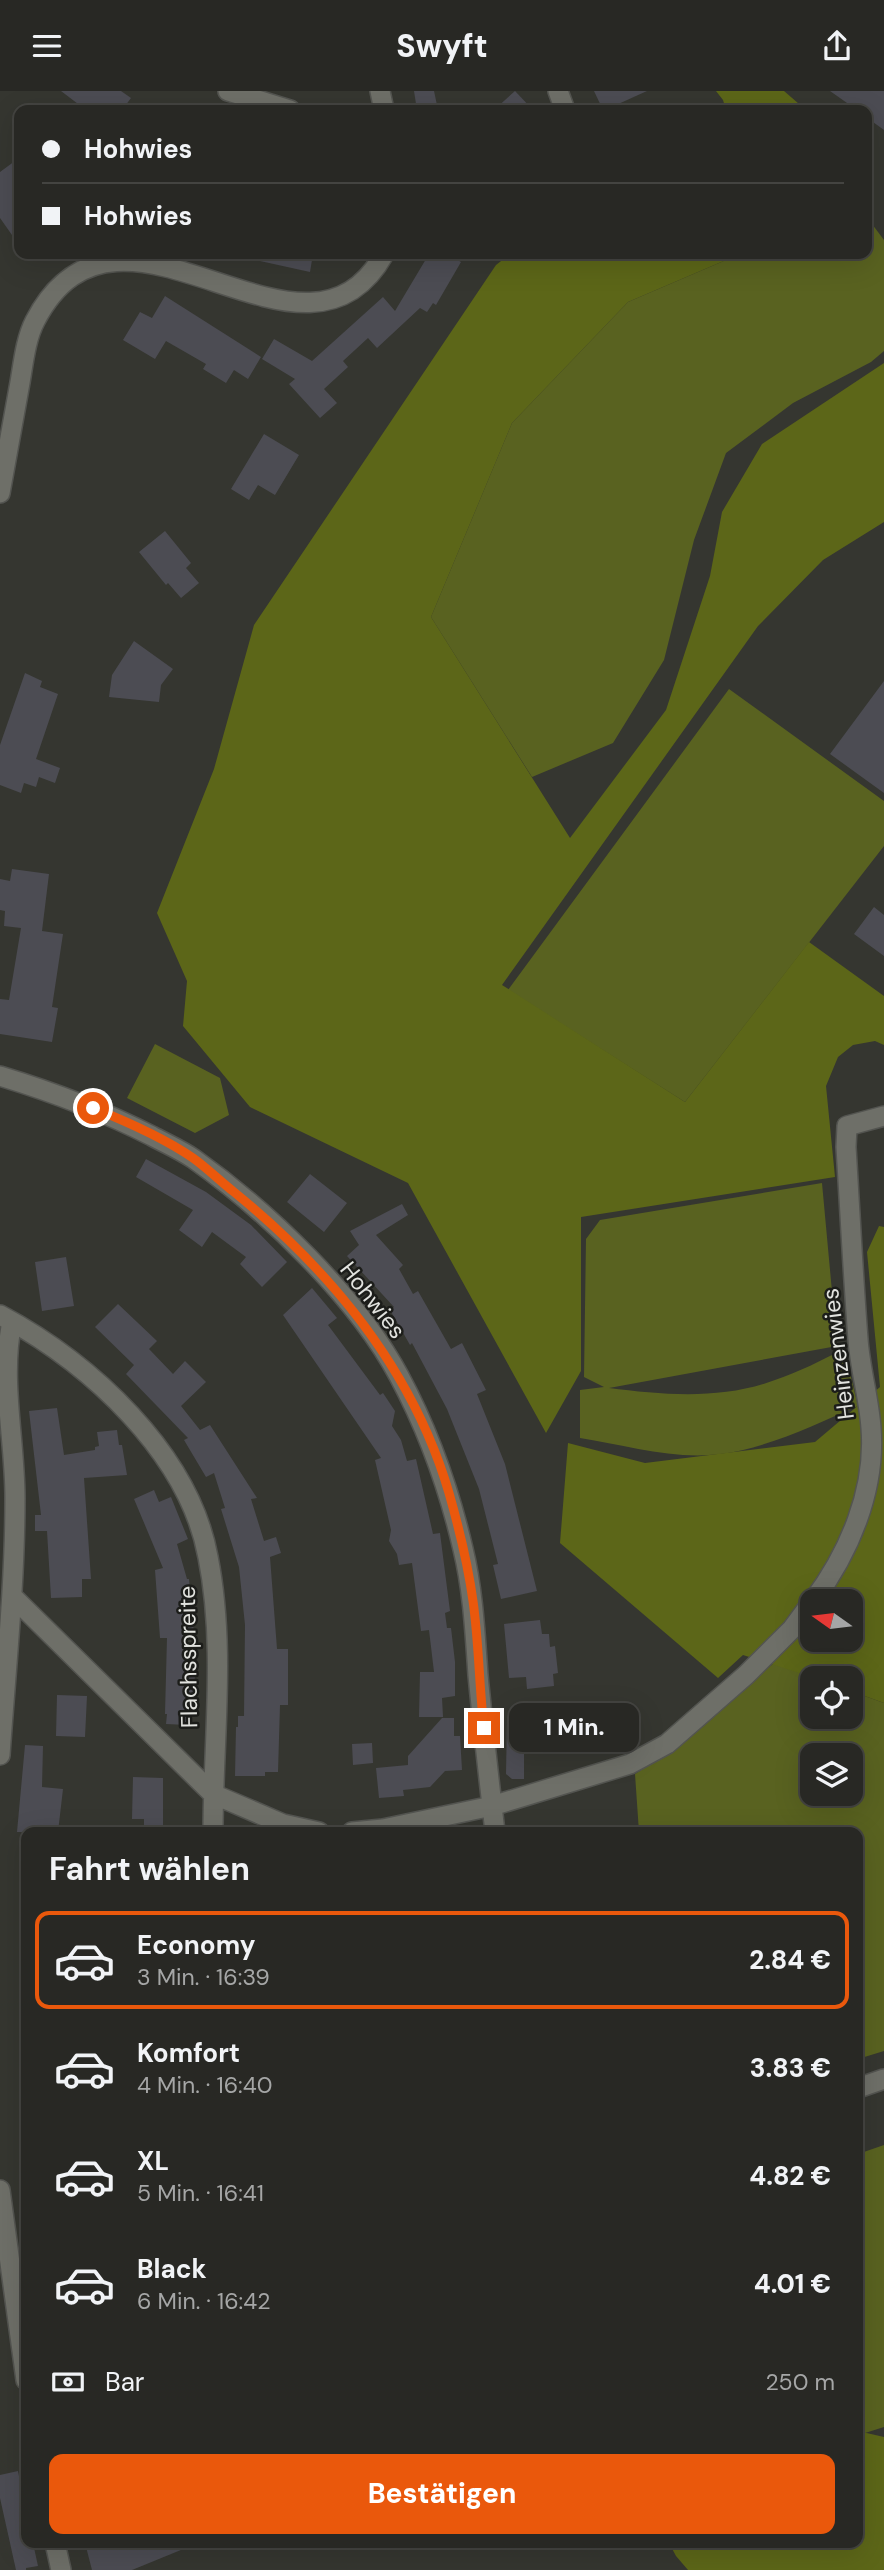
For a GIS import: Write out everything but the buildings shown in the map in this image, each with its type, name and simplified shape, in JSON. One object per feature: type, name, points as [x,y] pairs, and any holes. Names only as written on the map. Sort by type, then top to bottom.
[{"type":"street","points":[[228,91],[274,105]]},
{"type":"street","points":[[0,493],[24,358],[35,322],[71,277],[92,266],[127,261],[159,264],[273,300],[321,303],[345,295],[374,272],[381,259]]},
{"type":"street","name":"Hohwies","points":[[0,1076],[55,1092],[113,1116],[192,1157],[279,1229],[322,1272],[370,1330],[399,1375],[425,1431],[448,1490],[464,1551],[473,1603],[494,1827]]},
{"type":"street","name":"Heinzenwies","points":[[822,1589],[834,1574],[852,1533],[866,1492],[872,1459],[872,1427],[858,1342],[847,1126],[884,1116]]},
{"type":"street","points":[[0,1755],[13,1597],[15,1494],[6,1319]]},
{"type":"street","name":"Flachsspreite","points":[[6,1319],[66,1356],[97,1381],[128,1412],[179,1480],[195,1518],[208,1554],[215,1597],[217,1643],[213,1827]]},
{"type":"street","points":[[13,1597],[213,1794],[299,1827]]},
{"type":"street","name":"Heinzenwies","points":[[492,1806],[630,1764],[667,1744],[746,1675],[800,1618]]},
{"type":"street","points":[[392,1827],[492,1806]]},
{"type":"street","points":[[863,2086],[884,2079]]},
{"type":"street","points":[[0,2190],[21,2343]]},
{"type":"street","points":[[56,2548],[61,2570]]},
{"type":"green space","points":[[716,91],[784,91],[800,105],[724,105]]},
{"type":"green space","points":[[872,224],[884,240],[884,351],[871,362],[793,403],[726,453],[694,540],[664,660],[613,743],[532,777],[431,617],[512,423],[628,302],[728,259],[872,259]]},
{"type":"green space","points":[[504,259],[728,259],[628,302],[512,423],[431,617],[570,838],[666,710],[710,576],[722,512],[762,444],[884,363],[884,522],[823,560],[758,626],[502,985],[685,1102],[809,942],[884,996],[884,1045],[875,1041],[853,1045],[838,1057],[826,1086],[835,1177],[581,1217],[581,1371],[546,1433],[408,1183],[250,1107],[183,1026],[187,981],[157,913],[214,769],[254,625],[496,265]]},
{"type":"green space","points":[[729,689],[884,801],[884,846],[685,1102],[508,990]]},
{"type":"green space","points":[[155,1044],[220,1078],[229,1115],[195,1133],[127,1098]]},
{"type":"green space","points":[[822,1183],[837,1346],[609,1388],[672,1394],[734,1391],[784,1377],[844,1349],[858,1406],[756,1447],[720,1454],[667,1453],[580,1438],[580,1390],[604,1387],[584,1377],[586,1239],[600,1220]]},
{"type":"green space","points":[[879,1226],[884,1227],[884,1703],[863,1695],[863,1666],[800,1666],[800,1673],[743,1655],[718,1678],[560,1543],[568,1443],[645,1463],[815,1442],[880,1387],[867,1252]]},
{"type":"green space","points":[[774,1663],[800,1673],[800,1729],[863,1729],[863,1695],[884,1703],[884,2051],[863,2057],[863,1827],[639,1827],[635,1774],[667,1753]]},
{"type":"green space","points":[[884,2145],[884,2427],[865,2433],[863,2432],[863,2152]]},
{"type":"green space","points":[[863,2432],[884,2437],[884,2570],[688,2570],[672,2548],[863,2548]]},
{"type":"route","points":[[93,1108],[192,1157],[279,1229],[322,1272],[370,1330],[399,1375],[448,1490],[464,1551],[473,1603],[484,1728]]}]
